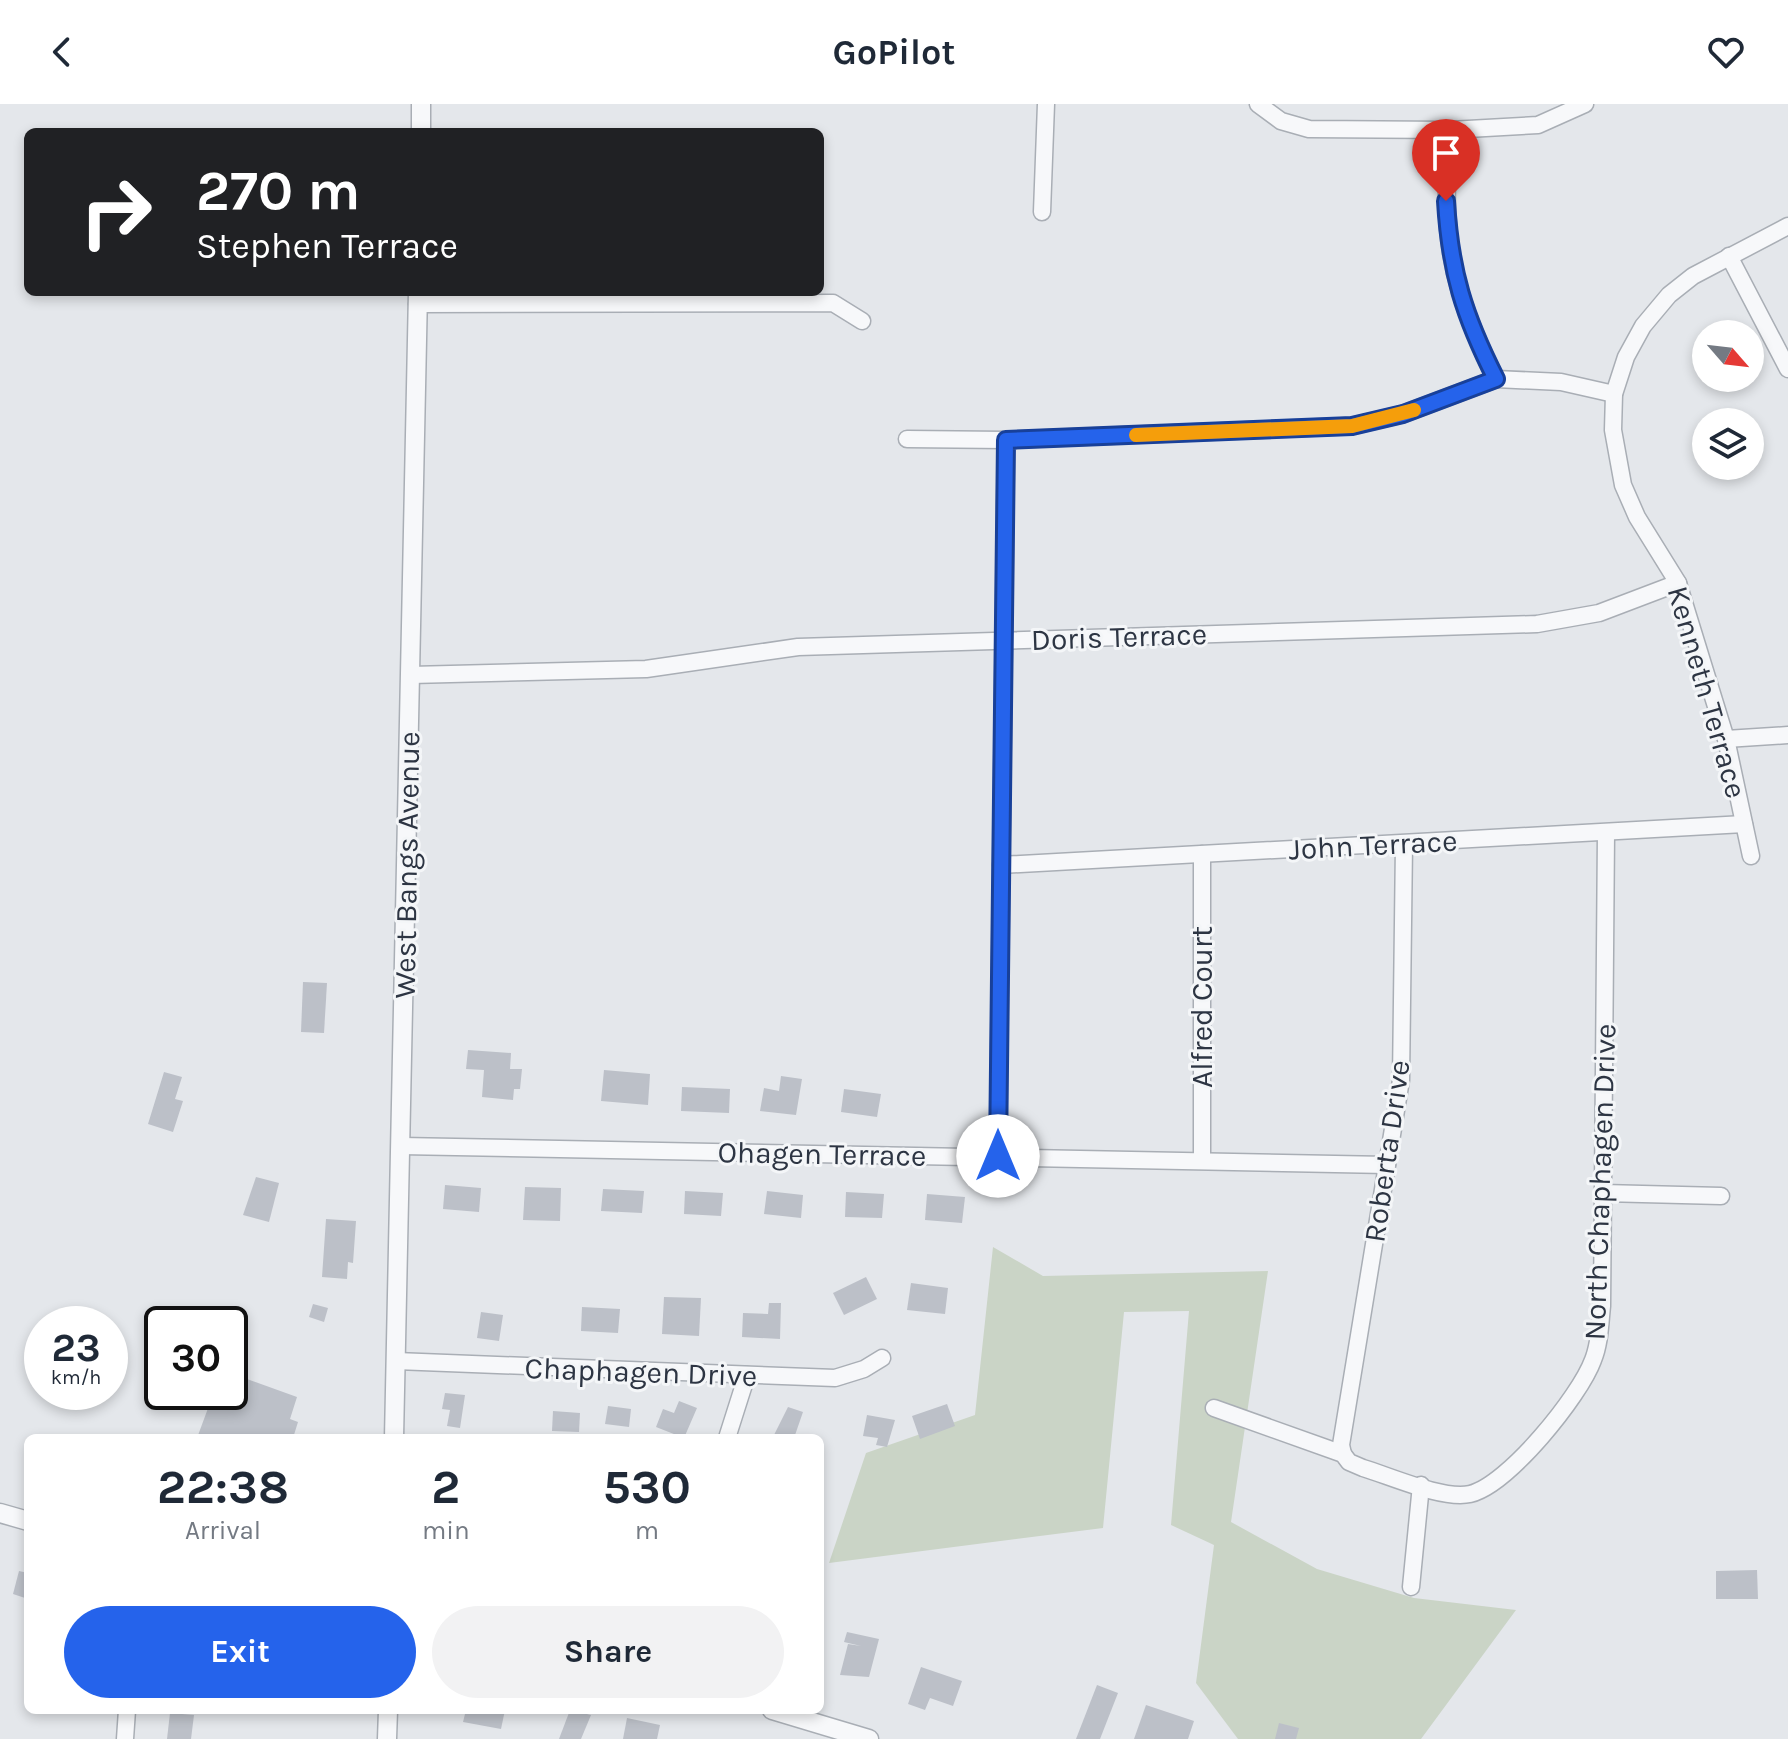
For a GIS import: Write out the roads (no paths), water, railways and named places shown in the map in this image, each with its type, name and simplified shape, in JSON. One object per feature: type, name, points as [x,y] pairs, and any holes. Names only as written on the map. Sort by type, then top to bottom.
[{"type":"street","points":[[421,104],[421,128]]},
{"type":"street","points":[[1042,212],[1046,104]]},
{"type":"street","points":[[1259,106],[1281,121],[1309,129],[1450,130],[1538,125],[1585,104]]},
{"type":"street","points":[[1450,130],[1446,201],[1453,274],[1469,324],[1496,379]]},
{"type":"street","name":"Kenneth Terrace","points":[[1751,856],[1726,739],[1678,583],[1637,517],[1623,485],[1613,430],[1614,394],[1626,357],[1653,314],[1693,276],[1788,226]]},
{"type":"street","points":[[1729,256],[1788,369]]},
{"type":"street","points":[[418,298],[833,303],[862,321]]},
{"type":"street","name":"West Bangs Avenue","points":[[394,1434],[418,298]]},
{"type":"street","points":[[907,439],[1006,440],[1352,426],[1403,414],[1496,379],[1561,382],[1614,394]]},
{"type":"street","points":[[998,1156],[1006,440]]},
{"type":"street","name":"Doris Terrace","points":[[411,675],[612,671],[798,647],[1537,624],[1599,613],[1678,583]]},
{"type":"street","points":[[1726,739],[1788,735]]},
{"type":"street","name":"John Terrace","points":[[1001,865],[1744,824]]},
{"type":"street","name":"North Chaphagen Drive","points":[[1214,1408],[1343,1454],[1349,1462],[1363,1468],[1452,1495],[1469,1494],[1500,1480],[1585,1379],[1599,1341],[1601,1318],[1606,833]]},
{"type":"street","name":"Roberta Drive","points":[[1343,1454],[1341,1445],[1403,1054],[1404,844]]},
{"type":"street","name":"Alfred Court","points":[[1202,854],[1202,1160]]},
{"type":"street","name":"Ohagen Terrace","points":[[401,1146],[1387,1165]]},
{"type":"street","points":[[1603,1193],[1721,1196]]},
{"type":"street","name":"Chaphagen Drive","points":[[396,1361],[835,1378],[864,1369],[882,1358]]},
{"type":"street","points":[[728,1434],[747,1375]]},
{"type":"street","points":[[1411,1587],[1421,1485]]},
{"type":"street","points":[[0,1513],[24,1520]]},
{"type":"street","points":[[125,1739],[127,1714]]},
{"type":"street","points":[[387,1739],[388,1714]]},
{"type":"street","points":[[785,1714],[869,1739]]}]
